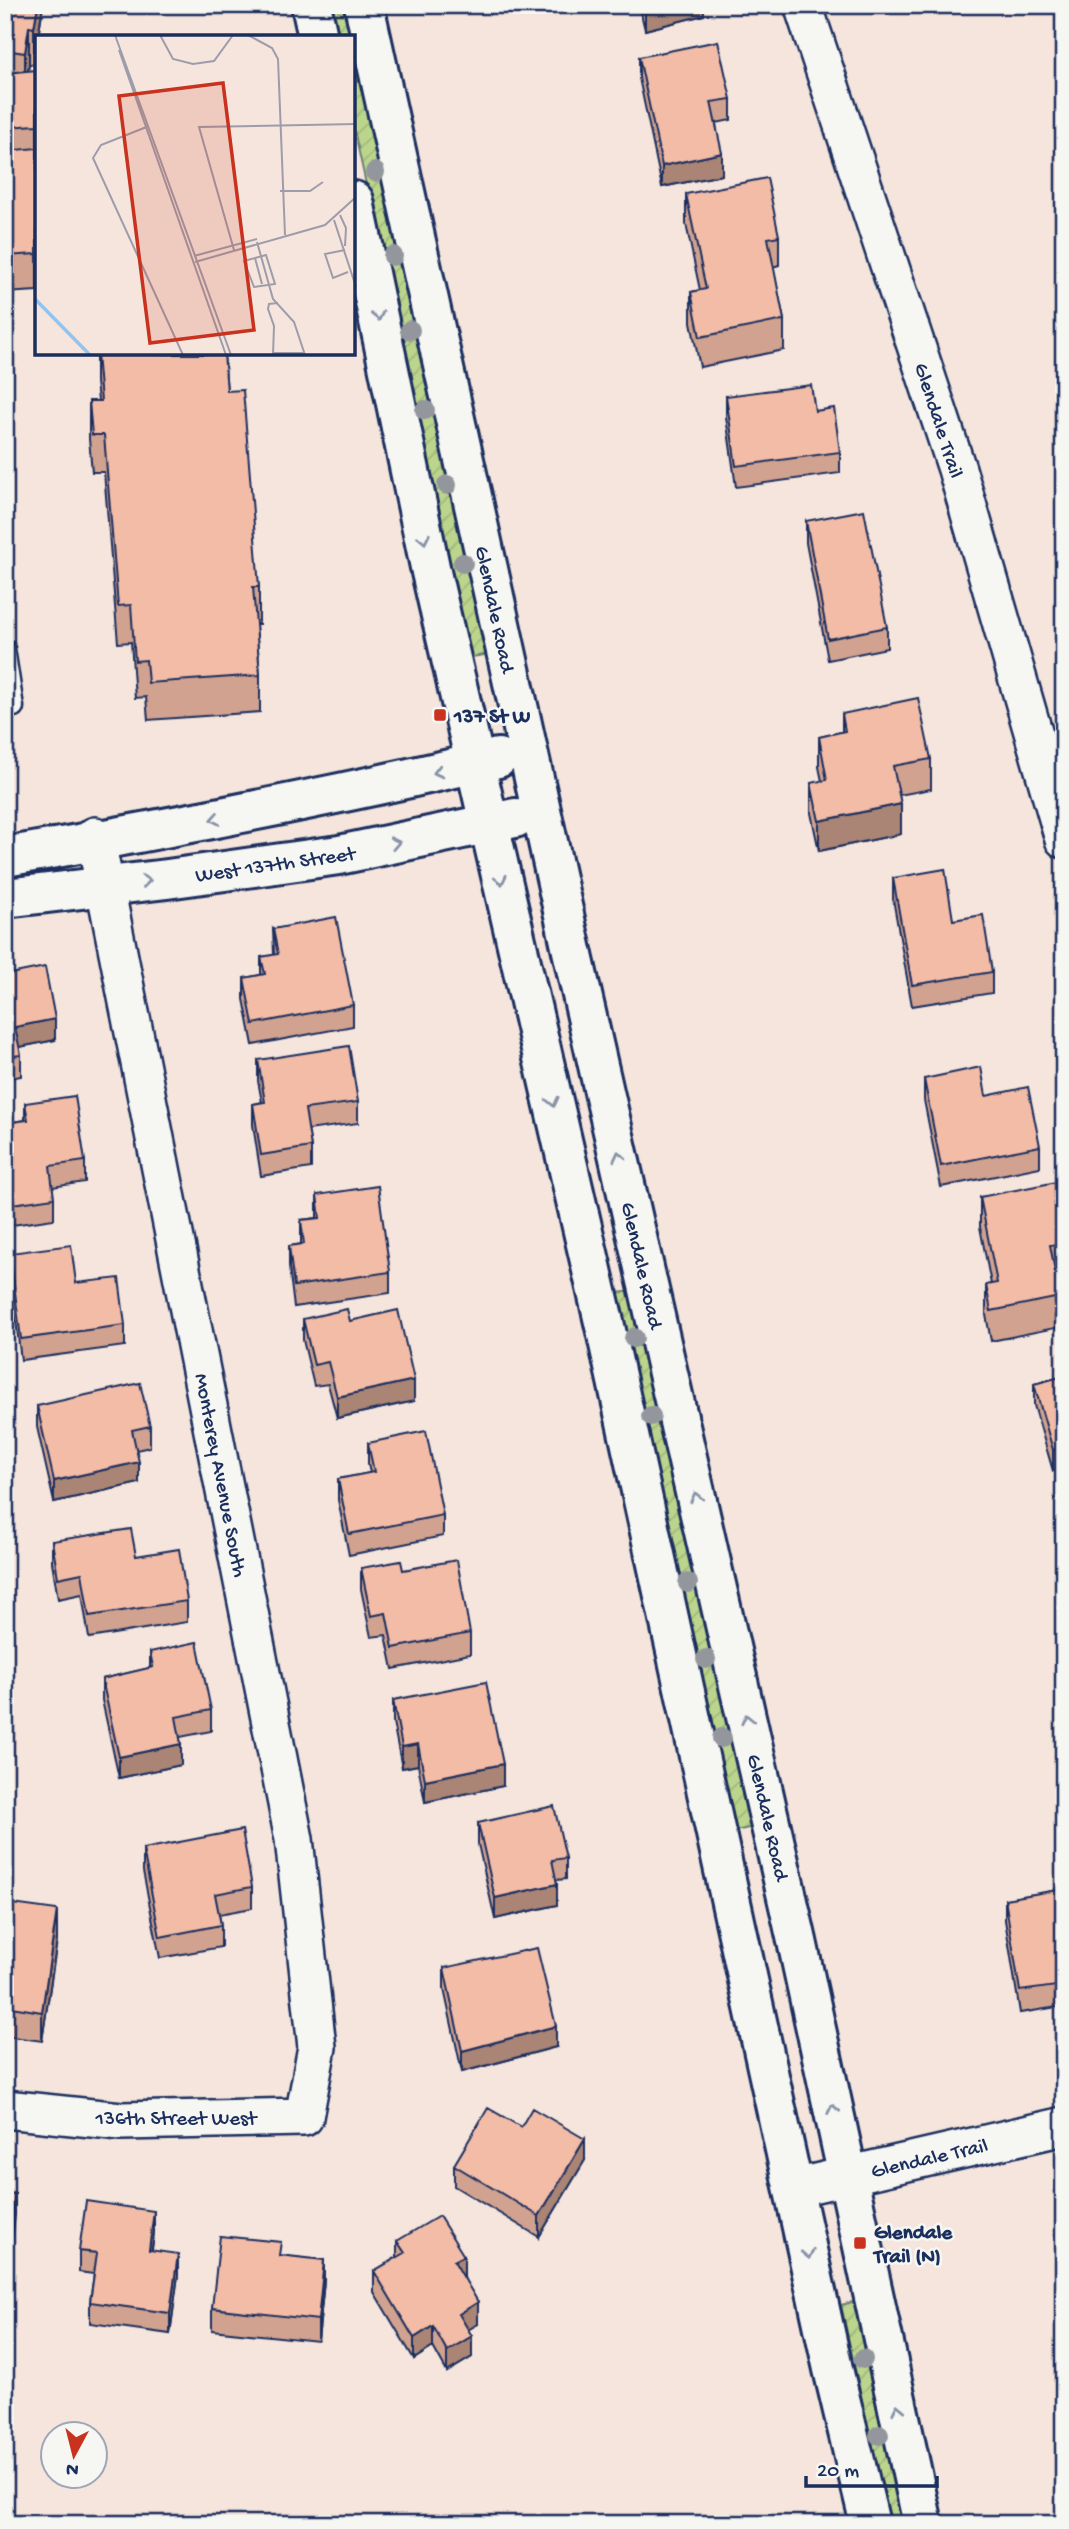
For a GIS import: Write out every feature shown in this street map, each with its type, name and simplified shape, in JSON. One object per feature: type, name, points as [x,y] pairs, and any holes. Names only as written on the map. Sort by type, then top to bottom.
[{"type":"main road","points":[[311,5],[318,35]]},
{"type":"main road","name":"Glendale Road","points":[[364,5],[541,813],[797,1941],[923,2524]]},
{"type":"main road","points":[[355,206],[431,572],[607,1335],[870,2524]]},
{"type":"main road","points":[[5,857],[96,838],[318,799],[528,751]]},
{"type":"main road","name":"West 137th Street","points":[[5,898],[339,855],[541,813]]},
{"type":"street","name":"Glendale Trail","points":[[803,5],[957,469],[1064,838]]},
{"type":"street","name":"Monterey Avenue South","points":[[96,838],[294,1839],[317,2047],[304,2117]]},
{"type":"street","name":"136th Street West","points":[[5,2109],[121,2120],[304,2117]]},
{"type":"street","name":"Glendale Trail","points":[[794,2188],[1064,2126]]},
{"type":"lane","points":[[5,649],[14,707],[5,708]]},
{"type":"green space","points":[[326,5],[346,5],[353,35],[333,35]]},
{"type":"green space","points":[[355,45],[491,654],[471,657],[355,135]]},
{"type":"green space","points":[[633,1291],[754,1827],[735,1831],[616,1293]]},
{"type":"green space","points":[[860,2300],[908,2524],[889,2524],[841,2305]]},
{"type":"building","points":[[5,5],[38,5],[34,28],[29,27],[25,53],[5,50]]},
{"type":"building","points":[[718,41],[731,99],[711,102],[722,153],[662,166],[639,57]]},
{"type":"building","points":[[35,70],[35,125],[5,127],[5,73]]},
{"type":"building","points":[[35,148],[35,254],[5,256],[5,151]]},
{"type":"building","points":[[767,178],[779,236],[768,238],[784,320],[700,337],[691,292],[706,289],[686,194]]},
{"type":"building","points":[[97,355],[224,355],[227,391],[243,390],[259,587],[253,587],[260,675],[148,683],[146,660],[135,661],[131,605],[118,606],[104,435],[92,435],[89,401],[101,401]]},
{"type":"building","points":[[811,385],[815,411],[834,408],[840,452],[736,466],[726,396]]},
{"type":"building","points":[[864,510],[887,627],[828,639],[806,521]]},
{"type":"building","points":[[918,698],[931,759],[893,766],[901,804],[819,821],[811,783],[827,780],[819,737],[845,731],[842,714]]},
{"type":"building","points":[[945,869],[953,920],[983,915],[992,972],[912,985],[893,878]]},
{"type":"building","points":[[336,917],[353,1005],[253,1024],[244,978],[265,974],[261,957],[278,954],[273,929]]},
{"type":"building","points":[[45,967],[55,1019],[15,1027],[21,1055],[5,1057],[5,975]]},
{"type":"building","points":[[349,1046],[358,1102],[305,1109],[311,1147],[261,1155],[253,1104],[265,1102],[258,1060]]},
{"type":"building","points":[[981,1067],[986,1096],[1028,1087],[1040,1146],[941,1166],[924,1079]]},
{"type":"building","points":[[75,1096],[85,1161],[50,1166],[54,1198],[5,1205],[5,1123],[28,1120],[25,1103]]},
{"type":"building","points":[[1062,1181],[1064,1243],[1050,1245],[1060,1297],[991,1311],[986,1285],[997,1283],[980,1197]]},
{"type":"building","points":[[378,1186],[390,1272],[294,1286],[289,1246],[304,1244],[301,1220],[320,1218],[317,1195]]},
{"type":"building","points":[[71,1245],[76,1283],[119,1278],[125,1325],[21,1339],[10,1253]]},
{"type":"building","points":[[347,1309],[350,1321],[398,1310],[414,1380],[337,1397],[328,1362],[314,1365],[303,1319]]},
{"type":"building","points":[[1064,1376],[1064,1447],[1053,1450],[1034,1384]]},
{"type":"building","points":[[140,1383],[150,1426],[132,1430],[139,1462],[54,1481],[37,1406]]},
{"type":"building","points":[[426,1431],[443,1515],[349,1534],[338,1479],[374,1472],[368,1443]]},
{"type":"building","points":[[131,1529],[136,1556],[179,1549],[187,1601],[89,1616],[82,1573],[58,1578],[52,1541]]},
{"type":"building","points":[[457,1560],[470,1633],[393,1648],[386,1613],[371,1616],[361,1568],[401,1561],[403,1570]]},
{"type":"building","points":[[197,1642],[211,1710],[176,1717],[181,1744],[119,1757],[102,1679],[153,1667],[150,1652]]},
{"type":"building","points":[[486,1682],[503,1764],[425,1780],[418,1744],[402,1747],[393,1700]]},
{"type":"building","points":[[554,1806],[566,1858],[552,1860],[557,1884],[495,1898],[478,1823]]},
{"type":"building","points":[[242,1830],[252,1887],[215,1894],[221,1925],[160,1937],[143,1849]]},
{"type":"building","points":[[1064,1889],[1064,1985],[1020,1991],[1005,1899]]},
{"type":"building","points":[[5,1903],[57,1910],[42,2012],[5,2006]]},
{"type":"building","points":[[537,1948],[556,2026],[462,2051],[444,1968]]},
{"type":"building","points":[[488,2108],[521,2127],[532,2108],[585,2139],[539,2216],[454,2165]]},
{"type":"building","points":[[5,2193],[15,2194],[5,2286]]},
{"type":"building","points":[[86,2201],[154,2211],[149,2250],[178,2254],[170,2313],[90,2302],[97,2253],[79,2251]]},
{"type":"building","points":[[439,2216],[464,2256],[454,2261],[478,2302],[459,2314],[472,2336],[447,2351],[433,2326],[414,2338],[374,2271],[405,2253],[397,2241]]},
{"type":"building","points":[[220,2236],[281,2242],[279,2255],[324,2260],[318,2320],[212,2308]]},
{"type":"building","points":[[1064,2284],[1064,2301],[1060,2285]]},
{"type":"place","name":"137 St W","points":[[440,715]]},
{"type":"place","name":"Glendale Trail (N)","points":[[860,2243]]}]
